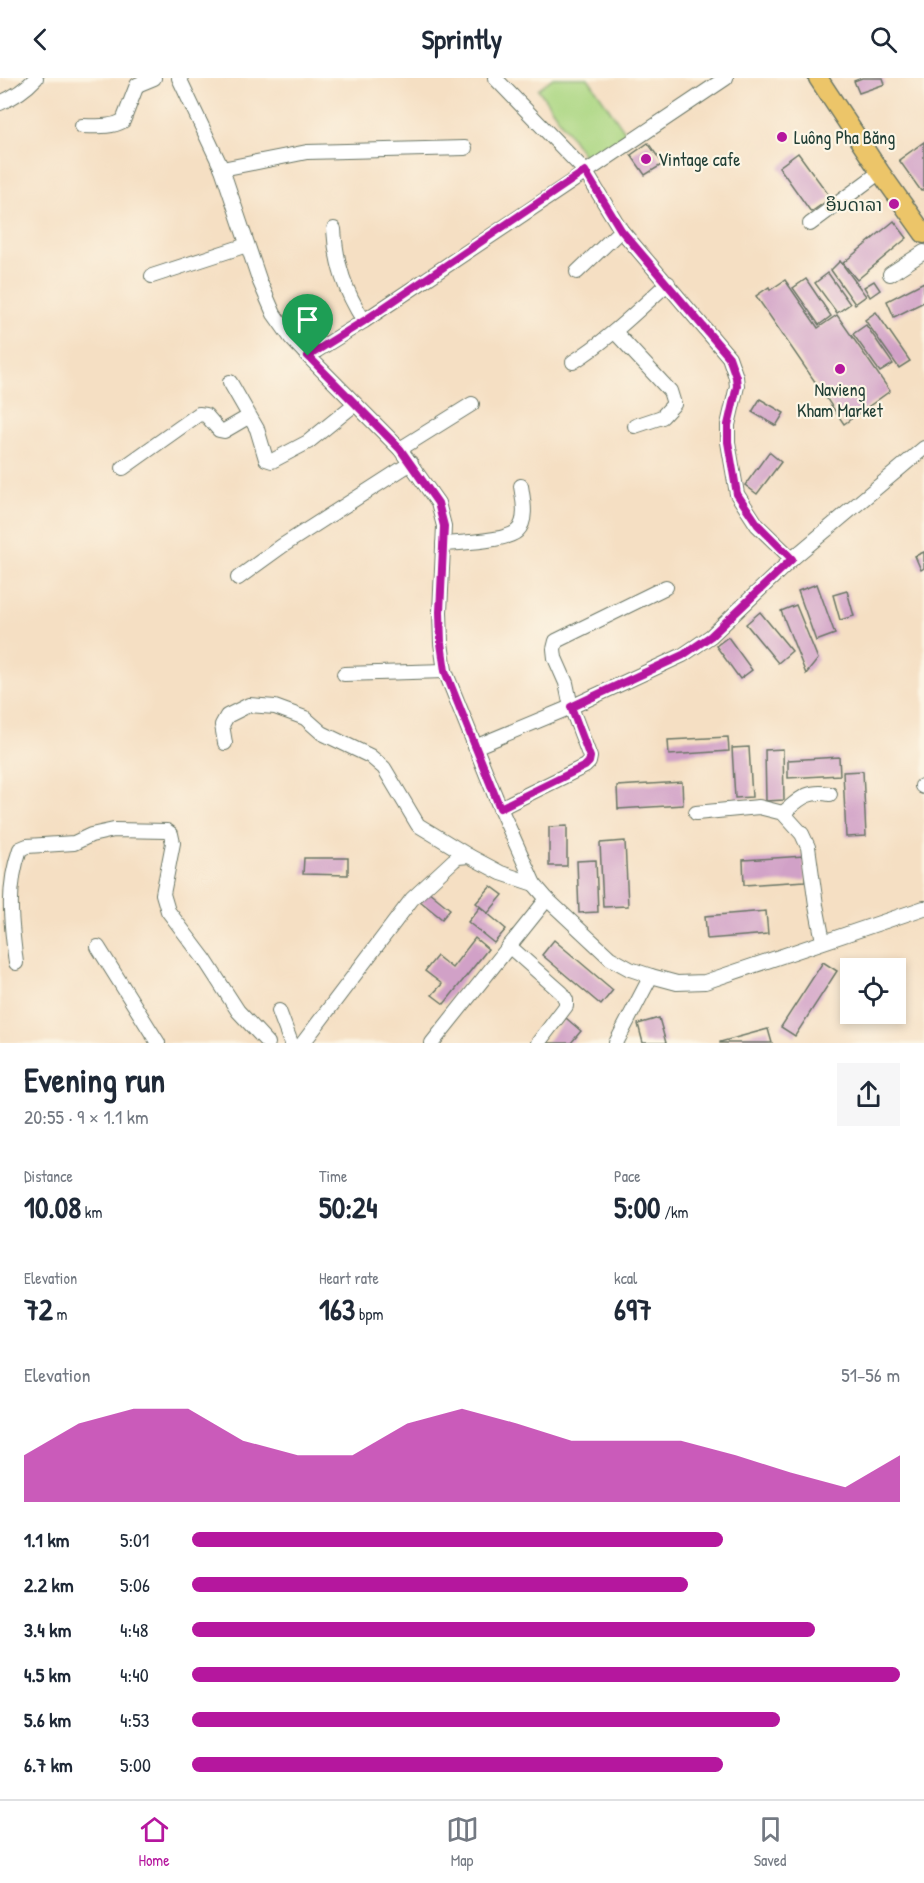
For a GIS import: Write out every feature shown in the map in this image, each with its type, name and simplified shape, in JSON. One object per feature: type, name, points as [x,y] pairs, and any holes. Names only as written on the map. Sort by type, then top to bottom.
[{"type":"main road","points":[[818,78],[924,234]]},
{"type":"street","points":[[0,103],[21,92],[36,78]]},
{"type":"street","points":[[82,126],[104,127],[123,121],[137,85],[154,78]]},
{"type":"street","points":[[179,78],[222,169],[260,282],[274,314],[291,338],[400,449],[438,503],[444,526],[440,612],[445,671],[500,808],[534,884],[547,899],[610,958],[630,969],[677,982],[705,982],[924,908]]},
{"type":"street","points":[[495,78],[585,171],[621,230],[729,357],[733,364],[737,386],[730,411],[728,442],[737,494],[758,525],[792,559]]},
{"type":"street","points":[[308,356],[364,321],[726,78]]},
{"type":"street","points":[[222,169],[307,152],[465,148]]},
{"type":"street","points":[[810,224],[880,172]]},
{"type":"street","points":[[334,229],[342,279],[364,321]]},
{"type":"street","points":[[578,272],[621,230]]},
{"type":"street","points":[[152,276],[247,245]]},
{"type":"street","points":[[890,274],[924,252]]},
{"type":"street","points":[[573,362],[615,332],[668,283]]},
{"type":"street","points":[[615,332],[670,391],[674,404],[662,417],[635,426]]},
{"type":"street","points":[[230,382],[248,417],[257,429],[266,459],[272,461],[309,442],[355,404]]},
{"type":"street","points":[[400,449],[472,404]]},
{"type":"street","points":[[123,468],[199,414],[207,415],[219,430],[224,431],[248,417]]},
{"type":"street","points":[[475,747],[571,707],[683,655],[711,636],[792,559],[924,447]]},
{"type":"street","points":[[238,578],[282,546],[411,463]]},
{"type":"street","points":[[443,544],[494,539],[514,534],[519,530],[525,508],[521,486]]},
{"type":"street","points":[[500,808],[589,762],[590,757],[571,707],[566,683],[555,658],[556,641],[666,587]]},
{"type":"street","points":[[344,674],[445,671]]},
{"type":"street","points":[[225,743],[222,725],[227,716],[249,705],[274,707],[304,718],[322,734],[378,762],[384,768],[418,825],[501,873],[534,884]]},
{"type":"street","points":[[783,813],[815,792],[830,794]]},
{"type":"street","points":[[696,813],[759,807],[783,813],[801,834],[808,847],[823,941]]},
{"type":"street","points":[[16,963],[10,914],[11,884],[21,849],[27,846],[74,843],[91,835],[114,830],[166,831],[171,834],[173,843],[163,894],[168,911],[205,960],[238,1011],[268,1043]]},
{"type":"street","points":[[303,1043],[412,899],[458,857],[470,856]]},
{"type":"street","points":[[432,1043],[547,899]]},
{"type":"street","points":[[508,946],[562,993],[566,1000],[566,1006],[538,1043]]},
{"type":"street","points":[[98,947],[158,1043]]},
{"type":"street","points":[[616,1043],[651,976]]},
{"type":"street","points":[[279,1011],[291,1043]]},
{"type":"green space","points":[[553,78],[588,78],[626,133],[587,160],[538,89]]},
{"type":"building","points":[[862,78],[883,78],[885,84],[859,93],[854,81]]},
{"type":"building","points":[[924,142],[924,189],[921,191],[899,160]]},
{"type":"building","points":[[648,143],[663,164],[645,175],[631,155]]},
{"type":"building","points":[[798,153],[831,198],[811,212],[779,167]]},
{"type":"building","points":[[894,221],[907,238],[857,280],[843,263]]},
{"type":"building","points":[[840,261],[866,296],[855,304],[831,270]]},
{"type":"building","points":[[828,273],[850,304],[837,313],[815,283]]},
{"type":"building","name":"Navieng Kham Market","points":[[806,279],[831,316],[819,325],[793,288]]},
{"type":"building","name":"Navieng Kham Market","points":[[785,280],[818,328],[837,315],[890,391],[844,424],[756,296]]},
{"type":"building","points":[[874,281],[880,290],[870,297],[864,287]]},
{"type":"building","points":[[924,282],[924,302],[894,317],[887,301]]},
{"type":"building","name":"Navieng Kham Market","points":[[876,312],[910,361],[899,368],[865,320]]},
{"type":"building","name":"Navieng Kham Market","points":[[866,325],[893,364],[880,372],[853,334]]},
{"type":"building","points":[[760,399],[784,413],[776,426],[752,412]]},
{"type":"building","points":[[769,452],[781,462],[757,494],[745,485]]},
{"type":"building","points":[[924,552],[924,568],[921,570],[915,556]]},
{"type":"building","points":[[817,584],[835,634],[816,641],[798,591]]},
{"type":"building","points":[[847,591],[854,616],[840,620],[833,595]]},
{"type":"building","points":[[796,605],[818,659],[806,674],[781,611]]},
{"type":"building","points":[[760,612],[792,651],[778,663],[746,624]]},
{"type":"building","points":[[728,637],[752,670],[740,679],[716,646]]},
{"type":"building","points":[[728,737],[729,751],[669,755],[668,740]]},
{"type":"building","points":[[749,747],[752,797],[735,798],[732,748]]},
{"type":"building","points":[[783,749],[784,800],[766,801],[765,750]]},
{"type":"building","points":[[839,757],[840,775],[788,778],[788,760]]},
{"type":"building","points":[[863,771],[866,836],[846,837],[843,772]]},
{"type":"building","points":[[682,782],[683,805],[618,809],[617,786]]},
{"type":"building","points":[[567,826],[567,866],[549,866],[549,827]]},
{"type":"building","points":[[625,841],[628,906],[603,907],[600,843]]},
{"type":"building","points":[[804,856],[805,881],[744,885],[743,860]]},
{"type":"building","points":[[304,858],[348,858],[348,875],[303,874]]},
{"type":"building","points":[[596,860],[598,912],[579,913],[577,861]]},
{"type":"building","points":[[491,886],[503,895],[488,913],[476,903]]},
{"type":"building","points":[[428,891],[450,909],[442,919],[420,901]]},
{"type":"building","points":[[480,907],[506,929],[494,943],[468,922]]},
{"type":"building","points":[[766,911],[768,934],[707,939],[705,916]]},
{"type":"building","points":[[475,938],[488,949],[444,1004],[432,995],[442,984],[425,971],[437,956],[452,968]]},
{"type":"building","points":[[554,940],[613,990],[601,1005],[542,955]]},
{"type":"building","points":[[823,962],[837,971],[795,1036],[781,1027]]},
{"type":"building","points":[[566,1018],[581,1031],[571,1043],[546,1043]]},
{"type":"building","points":[[659,1018],[666,1043],[643,1043],[638,1024]]},
{"type":"building","points":[[768,1029],[772,1043],[720,1043],[720,1042]]},
{"type":"place","name":"Luông Pha Băng","points":[[782,137]]},
{"type":"place","name":"Vintage cafe","points":[[646,159]]},
{"type":"place","name":"ອິນດາລາ","points":[[894,204]]},
{"type":"place","name":"Navieng Kham Market","points":[[840,369]]},
{"type":"route","points":[[585,171],[621,230],[668,283],[733,364],[737,386],[730,411],[728,442],[737,494],[758,525],[792,559],[711,636],[683,655],[571,707],[590,757],[589,762],[500,808],[445,671],[440,612],[444,526],[438,503],[400,449],[308,356],[364,321],[585,171]]}]
